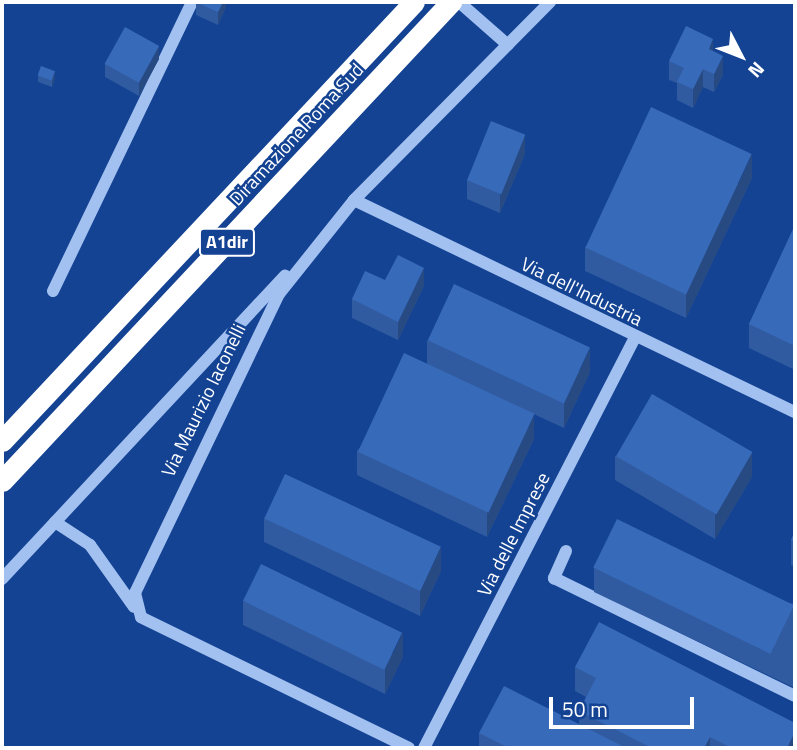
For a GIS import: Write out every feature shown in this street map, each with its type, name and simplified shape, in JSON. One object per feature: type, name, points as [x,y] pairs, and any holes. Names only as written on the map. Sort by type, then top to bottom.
[{"type":"highway","name":"Diramazione Roma Sud","points":[[2,441],[414,2]]},
{"type":"highway","name":"Diramazione Roma Sud","points":[[2,481],[451,2]]},
{"type":"street","points":[[53,291],[192,2]]},
{"type":"street","points":[[459,2],[508,46]]},
{"type":"street","name":"Via Maurizio Iaconelli","points":[[141,617],[137,584],[252,340],[304,259],[354,200],[550,2]]},
{"type":"street","points":[[2,579],[354,200]]},
{"type":"street","name":"Via dell'Industria","points":[[354,200],[635,338],[795,412]]},
{"type":"street","name":"Via delle Imprese","points":[[424,748],[635,338]]},
{"type":"street","points":[[55,522],[100,557],[141,617],[409,748]]},
{"type":"street","points":[[566,551],[554,578],[795,696]]},
{"type":"building","points":[[196,2],[223,2],[218,12]]},
{"type":"building","points":[[686,26],[713,39],[709,49],[723,56],[714,74],[703,69],[693,89],[677,82],[684,68],[669,61]]},
{"type":"building","points":[[125,27],[159,46],[139,83],[105,64]]},
{"type":"building","points":[[41,66],[55,71],[52,81],[38,75]]},
{"type":"building","points":[[651,107],[752,154],[686,294],[585,247]]},
{"type":"building","points":[[491,121],[525,135],[501,194],[467,180]]},
{"type":"building","points":[[795,225],[795,346],[749,324]]},
{"type":"building","points":[[398,255],[424,268],[398,322],[352,299],[365,271],[385,280]]},
{"type":"building","points":[[454,284],[590,347],[564,404],[428,340]]},
{"type":"building","points":[[404,353],[535,414],[488,513],[358,452]]},
{"type":"building","points":[[652,394],[752,452],[716,514],[616,456]]},
{"type":"building","points":[[285,474],[441,547],[420,591],[264,518]]},
{"type":"building","points":[[617,519],[794,605],[770,654],[593,568]]},
{"type":"building","points":[[261,564],[402,633],[384,670],[243,601]]},
{"type":"building","points":[[599,622],[795,723],[795,732],[787,748],[732,748],[710,737],[704,748],[652,748],[579,711],[596,678],[575,667]]},
{"type":"building","points":[[504,686],[626,748],[509,748],[479,733]]}]
